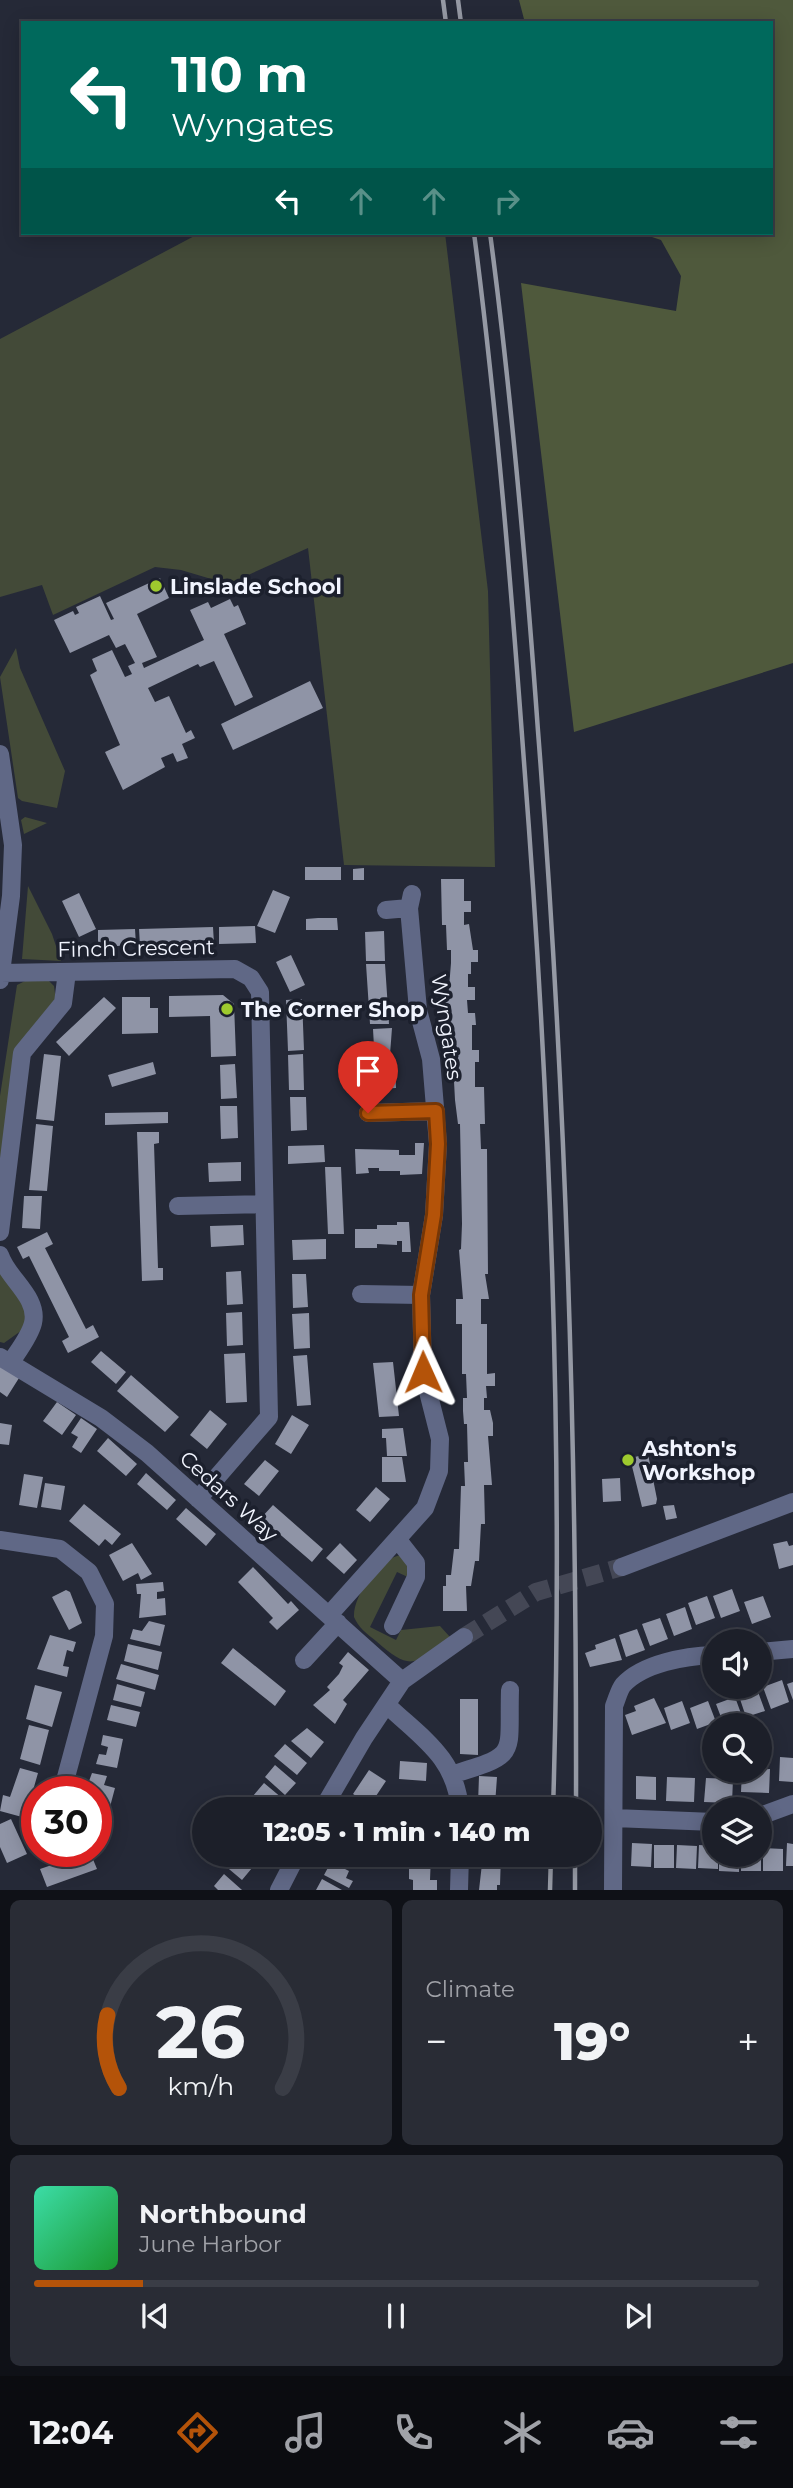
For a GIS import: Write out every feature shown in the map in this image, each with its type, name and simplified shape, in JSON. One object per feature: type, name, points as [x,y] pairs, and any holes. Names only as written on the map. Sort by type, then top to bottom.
[{"type":"street","points":[[0,754],[13,845],[11,896],[0,980]]},
{"type":"street","name":"Wyngates","points":[[304,1660],[425,1508],[439,1471],[440,1439],[423,1372],[421,1295],[434,1215],[438,1144],[436,1111],[431,1059],[418,1010],[410,901],[386,910]]},
{"type":"street","name":"Finch Crescent","points":[[1,973],[235,969],[251,978],[260,992],[269,1416],[198,1499]]},
{"type":"street","points":[[0,1232],[19,1062],[34,1035],[63,1003],[67,972]]},
{"type":"street","name":"Wyngates","points":[[368,1113],[436,1111]]},
{"type":"street","points":[[178,1206],[263,1205]]},
{"type":"street","name":"Cedars Way","points":[[0,1255],[4,1267],[31,1301],[33,1322],[6,1359],[101,1418],[198,1499],[402,1681]]},
{"type":"street","points":[[361,1294],[421,1295]]},
{"type":"street","points":[[622,1567],[793,1502]]},
{"type":"street","points":[[0,1540],[60,1549],[89,1572],[105,1604],[104,1636],[66,1776]]},
{"type":"street","points":[[393,1626],[416,1577],[416,1563],[398,1540]]},
{"type":"street","points":[[330,1797],[402,1681],[464,1636]]},
{"type":"street","points":[[772,1651],[793,1648]]},
{"type":"street","points":[[612,1889],[614,1706],[622,1685],[644,1670],[702,1656]]},
{"type":"street","points":[[453,1773],[503,1757],[508,1748],[510,1690]]},
{"type":"street","points":[[388,1706],[438,1752],[453,1773],[458,1797]]},
{"type":"street","points":[[772,1812],[793,1804]]},
{"type":"street","points":[[614,1818],[702,1822]]},
{"type":"street","points":[[279,1889],[291,1867]]},
{"type":"street","points":[[459,1889],[460,1867]]},
{"type":"green space","points":[[519,0],[793,0],[793,663],[574,732],[521,283],[676,311],[681,276],[661,240],[646,235],[773,235],[773,21],[524,21]]},
{"type":"green space","points":[[196,235],[445,235],[488,591],[495,867],[344,865],[308,548],[228,584],[181,570],[155,567],[53,615],[42,585],[0,597],[0,339]]},
{"type":"green space","points":[[16,648],[20,668],[65,771],[57,808],[18,798],[0,677]]},
{"type":"green space","points":[[25,817],[47,823],[24,834],[21,820]]},
{"type":"green space","points":[[28,886],[52,934],[61,961],[22,959]]},
{"type":"green space","points":[[29,979],[48,980],[54,986],[56,1001],[30,1031],[0,1166],[0,1096],[17,985]]},
{"type":"green space","points":[[0,1273],[29,1308],[25,1328],[4,1343],[0,1342]]},
{"type":"green space","points":[[401,1555],[408,1559],[410,1578],[397,1572],[370,1627],[396,1640],[401,1630],[440,1626],[450,1637],[429,1654],[413,1661],[398,1658],[388,1651],[363,1630],[354,1617],[358,1598],[369,1579],[385,1563]]},
{"type":"building","points":[[160,578],[169,598],[137,614],[157,657],[142,663],[144,668],[204,640],[190,610],[208,602],[211,608],[230,599],[234,607],[238,605],[246,624],[224,634],[253,697],[235,706],[214,661],[200,667],[198,664],[148,688],[155,702],[169,696],[186,733],[191,730],[195,738],[182,744],[188,758],[177,762],[173,753],[161,758],[165,767],[123,790],[105,752],[120,745],[90,675],[97,671],[92,659],[112,650],[125,677],[132,674],[128,666],[135,663],[125,644],[116,648],[109,635],[70,653],[54,620],[73,611],[75,615],[79,613],[76,607],[100,596],[111,620],[114,619],[106,603]]},
{"type":"building","points":[[310,681],[323,708],[233,750],[221,724]]},
{"type":"building","points":[[305,867],[341,867],[341,880],[305,880]]},
{"type":"building","points":[[364,868],[364,880],[353,880],[353,869]]},
{"type":"building","points":[[441,879],[464,879],[464,901],[471,901],[471,912],[464,912],[464,925],[469,924],[473,950],[478,950],[478,962],[471,962],[471,974],[468,974],[468,987],[475,987],[475,1000],[467,1000],[468,1013],[475,1013],[472,1050],[479,1050],[479,1062],[475,1062],[475,1087],[484,1087],[485,1124],[480,1124],[481,1149],[487,1149],[488,1274],[485,1274],[489,1299],[481,1299],[481,1324],[487,1324],[487,1374],[495,1373],[495,1386],[486,1386],[487,1398],[484,1398],[484,1410],[490,1410],[493,1423],[493,1436],[488,1436],[492,1485],[484,1485],[485,1524],[481,1524],[479,1561],[475,1561],[471,1586],[466,1586],[467,1611],[443,1611],[443,1586],[446,1586],[446,1575],[451,1575],[454,1549],[459,1549],[461,1486],[465,1486],[464,1462],[468,1462],[467,1424],[464,1424],[463,1411],[463,1398],[467,1398],[466,1374],[462,1374],[462,1324],[456,1324],[456,1299],[463,1299],[459,1250],[462,1224],[460,1124],[455,1100],[451,1025],[449,1026],[448,1013],[444,1013],[444,1000],[448,1000],[451,950],[447,950],[446,925],[442,925]]},
{"type":"building","points":[[273,890],[290,897],[275,933],[257,926]]},
{"type":"building","points":[[79,893],[96,929],[79,937],[62,901]]},
{"type":"building","points":[[337,918],[338,930],[306,930],[306,919]]},
{"type":"building","points":[[255,926],[256,943],[219,944],[219,927]]},
{"type":"building","points":[[213,927],[214,944],[140,946],[139,929]]},
{"type":"building","points":[[135,929],[136,945],[98,947],[98,930]]},
{"type":"building","points":[[384,931],[385,961],[366,961],[365,932]]},
{"type":"building","points":[[291,955],[305,985],[290,992],[276,962]]},
{"type":"building","points":[[366,964],[385,964],[389,1024],[370,1024]]},
{"type":"building","points":[[223,995],[234,1004],[236,1056],[211,1057],[210,1016],[169,1017],[169,996]]},
{"type":"building","points":[[104,997],[116,1008],[69,1056],[56,1042]]},
{"type":"building","points":[[122,997],[150,997],[150,1008],[158,1008],[158,1033],[122,1034]]},
{"type":"building","points":[[302,999],[304,1050],[288,1051],[286,1000]]},
{"type":"building","points":[[392,1028],[389,1068],[395,1067],[396,1088],[377,1089],[376,1068],[369,1068],[368,1047],[374,1047],[373,1029]]},
{"type":"building","points":[[44,1054],[61,1056],[54,1121],[36,1119]]},
{"type":"building","points":[[303,1054],[304,1090],[289,1090],[288,1055]]},
{"type":"building","points":[[153,1062],[156,1074],[112,1087],[108,1075]]},
{"type":"building","points":[[235,1064],[237,1098],[221,1099],[220,1065]]},
{"type":"building","points":[[290,1097],[306,1097],[307,1130],[291,1131]]},
{"type":"building","points":[[220,1106],[237,1106],[238,1138],[221,1139]]},
{"type":"building","points":[[168,1112],[168,1123],[105,1125],[105,1113]]},
{"type":"building","points":[[36,1124],[53,1126],[47,1191],[29,1190]]},
{"type":"building","points":[[137,1132],[159,1132],[159,1143],[154,1144],[158,1268],[163,1268],[163,1280],[142,1281]]},
{"type":"building","points":[[415,1143],[424,1143],[422,1174],[400,1175],[400,1171],[368,1168],[369,1173],[356,1174],[355,1149],[399,1150],[399,1155],[415,1155]]},
{"type":"building","points":[[324,1145],[325,1162],[288,1164],[288,1146]]},
{"type":"building","points":[[241,1162],[241,1181],[209,1182],[208,1163]]},
{"type":"building","points":[[325,1167],[341,1167],[344,1234],[328,1234]]},
{"type":"building","points":[[24,1196],[42,1196],[40,1229],[22,1228]]},
{"type":"building","points":[[397,1222],[409,1222],[411,1252],[402,1252],[402,1241],[397,1241],[397,1245],[377,1244],[377,1248],[355,1248],[355,1229],[377,1229],[377,1225],[397,1225]]},
{"type":"building","points":[[243,1225],[244,1245],[211,1247],[210,1226]]},
{"type":"building","points":[[47,1232],[53,1244],[45,1248],[86,1329],[93,1325],[99,1337],[68,1353],[62,1341],[69,1337],[29,1256],[23,1259],[17,1247]]},
{"type":"building","points":[[326,1239],[326,1259],[293,1260],[292,1240]]},
{"type":"building","points":[[241,1271],[243,1304],[227,1305],[226,1272]]},
{"type":"building","points":[[292,1274],[306,1274],[308,1307],[293,1308]]},
{"type":"building","points":[[242,1312],[243,1345],[227,1346],[226,1313]]},
{"type":"building","points":[[309,1313],[310,1348],[294,1349],[292,1314]]},
{"type":"building","points":[[101,1351],[126,1372],[116,1384],[91,1362]]},
{"type":"building","points":[[245,1353],[247,1402],[226,1403],[224,1354]]},
{"type":"building","points":[[307,1355],[311,1405],[297,1406],[293,1356]]},
{"type":"building","points":[[393,1362],[399,1416],[379,1417],[373,1363]]},
{"type":"building","points":[[0,1366],[19,1378],[7,1397],[0,1392]]},
{"type":"building","points":[[131,1375],[179,1417],[165,1432],[117,1391]]},
{"type":"building","points":[[57,1402],[76,1415],[62,1435],[43,1421]]},
{"type":"building","points":[[210,1410],[227,1424],[207,1449],[190,1435]]},
{"type":"building","points":[[292,1415],[309,1425],[291,1454],[275,1444]]},
{"type":"building","points":[[81,1418],[97,1429],[81,1453],[72,1447],[78,1437],[71,1433]]},
{"type":"building","points":[[0,1423],[12,1425],[9,1445],[0,1444]]},
{"type":"building","points":[[403,1428],[407,1456],[387,1456],[386,1438],[382,1438],[382,1429]]},
{"type":"building","points":[[108,1438],[137,1464],[126,1476],[97,1451]]},
{"type":"building","points":[[648,1454],[657,1499],[656,1504],[642,1507],[630,1458]]},
{"type":"building","points":[[382,1457],[402,1457],[406,1482],[382,1482]]},
{"type":"building","points":[[265,1460],[279,1471],[259,1496],[244,1484]]},
{"type":"building","points":[[146,1473],[176,1500],[167,1510],[137,1484]]},
{"type":"building","points":[[24,1474],[43,1477],[37,1508],[19,1505]]},
{"type":"building","points":[[620,1478],[621,1501],[603,1502],[602,1479]]},
{"type":"building","points":[[45,1483],[65,1486],[61,1510],[41,1507]]},
{"type":"building","points":[[376,1487],[390,1499],[370,1522],[356,1510]]},
{"type":"building","points":[[84,1504],[121,1534],[112,1545],[105,1539],[99,1546],[69,1521]]},
{"type":"building","points":[[273,1505],[323,1549],[312,1562],[261,1518]]},
{"type":"building","points":[[674,1505],[677,1518],[666,1520],[663,1506]]},
{"type":"building","points":[[186,1508],[216,1534],[206,1546],[176,1519]]},
{"type":"building","points":[[787,1541],[789,1546],[793,1545],[793,1565],[779,1569],[773,1544]]},
{"type":"building","points":[[132,1543],[152,1574],[141,1580],[138,1573],[123,1581],[109,1555]]},
{"type":"building","points":[[340,1543],[357,1560],[344,1574],[326,1558]]},
{"type":"building","points":[[253,1567],[288,1604],[291,1601],[299,1610],[277,1630],[269,1622],[273,1618],[238,1582]]},
{"type":"building","points":[[163,1582],[164,1591],[157,1592],[157,1599],[165,1598],[166,1615],[139,1618],[141,1594],[137,1594],[136,1584]]},
{"type":"building","points":[[732,1589],[740,1611],[721,1618],[713,1596]]},
{"type":"building","points":[[66,1590],[70,1592],[82,1623],[69,1630],[52,1597]]},
{"type":"building","points":[[707,1596],[715,1618],[696,1625],[688,1603]]},
{"type":"building","points":[[763,1596],[771,1617],[752,1624],[744,1602]]},
{"type":"building","points":[[685,1607],[692,1629],[674,1636],[666,1614]]},
{"type":"building","points":[[660,1618],[668,1639],[650,1646],[642,1624]]},
{"type":"building","points":[[149,1621],[165,1625],[160,1646],[130,1639],[133,1629],[142,1631]]},
{"type":"building","points":[[637,1629],[645,1650],[626,1657],[619,1635]]},
{"type":"building","points":[[50,1635],[76,1642],[73,1652],[67,1650],[63,1666],[69,1667],[67,1677],[37,1669]]},
{"type":"building","points":[[615,1638],[622,1660],[590,1667],[585,1653],[596,1649],[595,1645]]},
{"type":"building","points":[[128,1644],[162,1652],[158,1670],[124,1661]]},
{"type":"building","points":[[233,1648],[286,1691],[275,1706],[221,1663]]},
{"type":"building","points":[[348,1652],[369,1670],[343,1700],[347,1704],[335,1724],[313,1705],[330,1690],[327,1687],[339,1674],[343,1666],[339,1663]]},
{"type":"building","points":[[121,1664],[159,1675],[155,1690],[116,1679]]},
{"type":"building","points":[[782,1680],[789,1702],[771,1709],[767,1699],[772,1699],[772,1684]]},
{"type":"building","points":[[793,1682],[793,1700],[787,1684]]},
{"type":"building","points":[[117,1684],[145,1692],[141,1707],[113,1700]]},
{"type":"building","points":[[35,1685],[62,1692],[52,1727],[26,1719]]},
{"type":"building","points":[[654,1698],[666,1723],[632,1735],[625,1715],[636,1711],[634,1706]]},
{"type":"building","points":[[460,1699],[478,1699],[478,1755],[460,1754]]},
{"type":"building","points":[[736,1699],[741,1713],[719,1713],[716,1704]]},
{"type":"building","points":[[740,1699],[761,1699],[765,1711],[745,1713]]},
{"type":"building","points":[[682,1701],[690,1723],[671,1730],[664,1708]]},
{"type":"building","points":[[708,1701],[713,1713],[702,1713],[702,1727],[697,1729],[690,1708]]},
{"type":"building","points":[[111,1705],[140,1712],[136,1727],[107,1720]]},
{"type":"building","points":[[29,1725],[49,1730],[40,1765],[20,1759]]},
{"type":"building","points":[[307,1728],[324,1742],[311,1758],[291,1741]]},
{"type":"building","points":[[103,1735],[123,1739],[117,1768],[96,1764],[99,1754],[106,1755],[108,1747],[101,1745]]},
{"type":"building","points":[[285,1744],[307,1763],[297,1775],[274,1756]]},
{"type":"building","points":[[780,1757],[793,1758],[793,1782],[779,1781]]},
{"type":"building","points":[[400,1761],[427,1763],[426,1781],[399,1779]]},
{"type":"building","points":[[275,1765],[296,1783],[285,1795],[265,1777]]},
{"type":"building","points":[[20,1768],[38,1773],[37,1776],[21,1776],[21,1817],[0,1811],[3,1795],[10,1797]]},
{"type":"building","points":[[369,1770],[386,1781],[375,1797],[358,1797],[353,1794]]},
{"type":"building","points":[[479,1776],[497,1777],[496,1797],[478,1797]]},
{"type":"building","points":[[636,1776],[656,1777],[656,1800],[636,1799]]},
{"type":"building","points":[[667,1777],[695,1778],[694,1802],[666,1801]]},
{"type":"building","points":[[264,1783],[281,1797],[254,1797]]},
{"type":"building","points":[[706,1783],[733,1783],[732,1797],[704,1797]]},
{"type":"building","points":[[741,1783],[769,1783],[769,1793],[741,1792]]},
{"type":"building","points":[[11,1819],[21,1841],[21,1857],[7,1863],[0,1847],[0,1824]]},
{"type":"building","points":[[632,1843],[652,1844],[651,1867],[631,1866]]},
{"type":"building","points":[[787,1843],[793,1844],[793,1866],[786,1866]]},
{"type":"building","points":[[654,1845],[674,1845],[674,1868],[654,1868]]},
{"type":"building","points":[[677,1845],[697,1846],[696,1869],[676,1868]]},
{"type":"building","points":[[699,1845],[702,1845],[702,1867],[718,1869],[698,1868]]},
{"type":"building","points":[[772,1848],[783,1849],[783,1871],[763,1871],[763,1867],[772,1867]]},
{"type":"building","points":[[96,1867],[97,1869],[47,1887],[40,1869]]},
{"type":"building","points":[[227,1867],[252,1868],[242,1880]]},
{"type":"building","points":[[328,1867],[341,1867],[349,1871],[346,1878],[353,1881],[349,1888],[324,1875]]},
{"type":"building","points":[[409,1867],[431,1867],[430,1880],[437,1880],[437,1890],[413,1890],[413,1880],[409,1879]]},
{"type":"building","points":[[482,1867],[501,1867],[500,1885],[497,1885],[497,1890],[479,1890]]},
{"type":"building","points":[[719,1867],[739,1867],[739,1872],[719,1871]]},
{"type":"building","points":[[741,1867],[761,1867],[761,1871],[741,1871]]},
{"type":"building","points":[[224,1874],[242,1890],[218,1890],[214,1886]]},
{"type":"building","points":[[322,1879],[342,1890],[316,1890]]},
{"type":"tunnel","points":[[464,1637],[536,1592],[622,1567]]},
{"type":"railway","points":[[443,0],[446,21]]},
{"type":"railway","points":[[458,0],[461,21]]},
{"type":"railway","points":[[474,235],[509,564],[533,893],[548,1155],[556,1417],[553,1797]]},
{"type":"railway","points":[[490,235],[523,544],[556,1000],[572,1405],[576,1797]]},
{"type":"railway","points":[[550,1890],[551,1867]]},
{"type":"railway","points":[[575,1867],[575,1890]]},
{"type":"place","name":"Linslade School","points":[[156,586]]},
{"type":"place","name":"The Corner Shop","points":[[227,1009]]},
{"type":"place","name":"Ashton's Workshop","points":[[628,1460]]},
{"type":"route","points":[[368,1113],[436,1111],[438,1144],[434,1215],[421,1295],[423,1372]]}]
